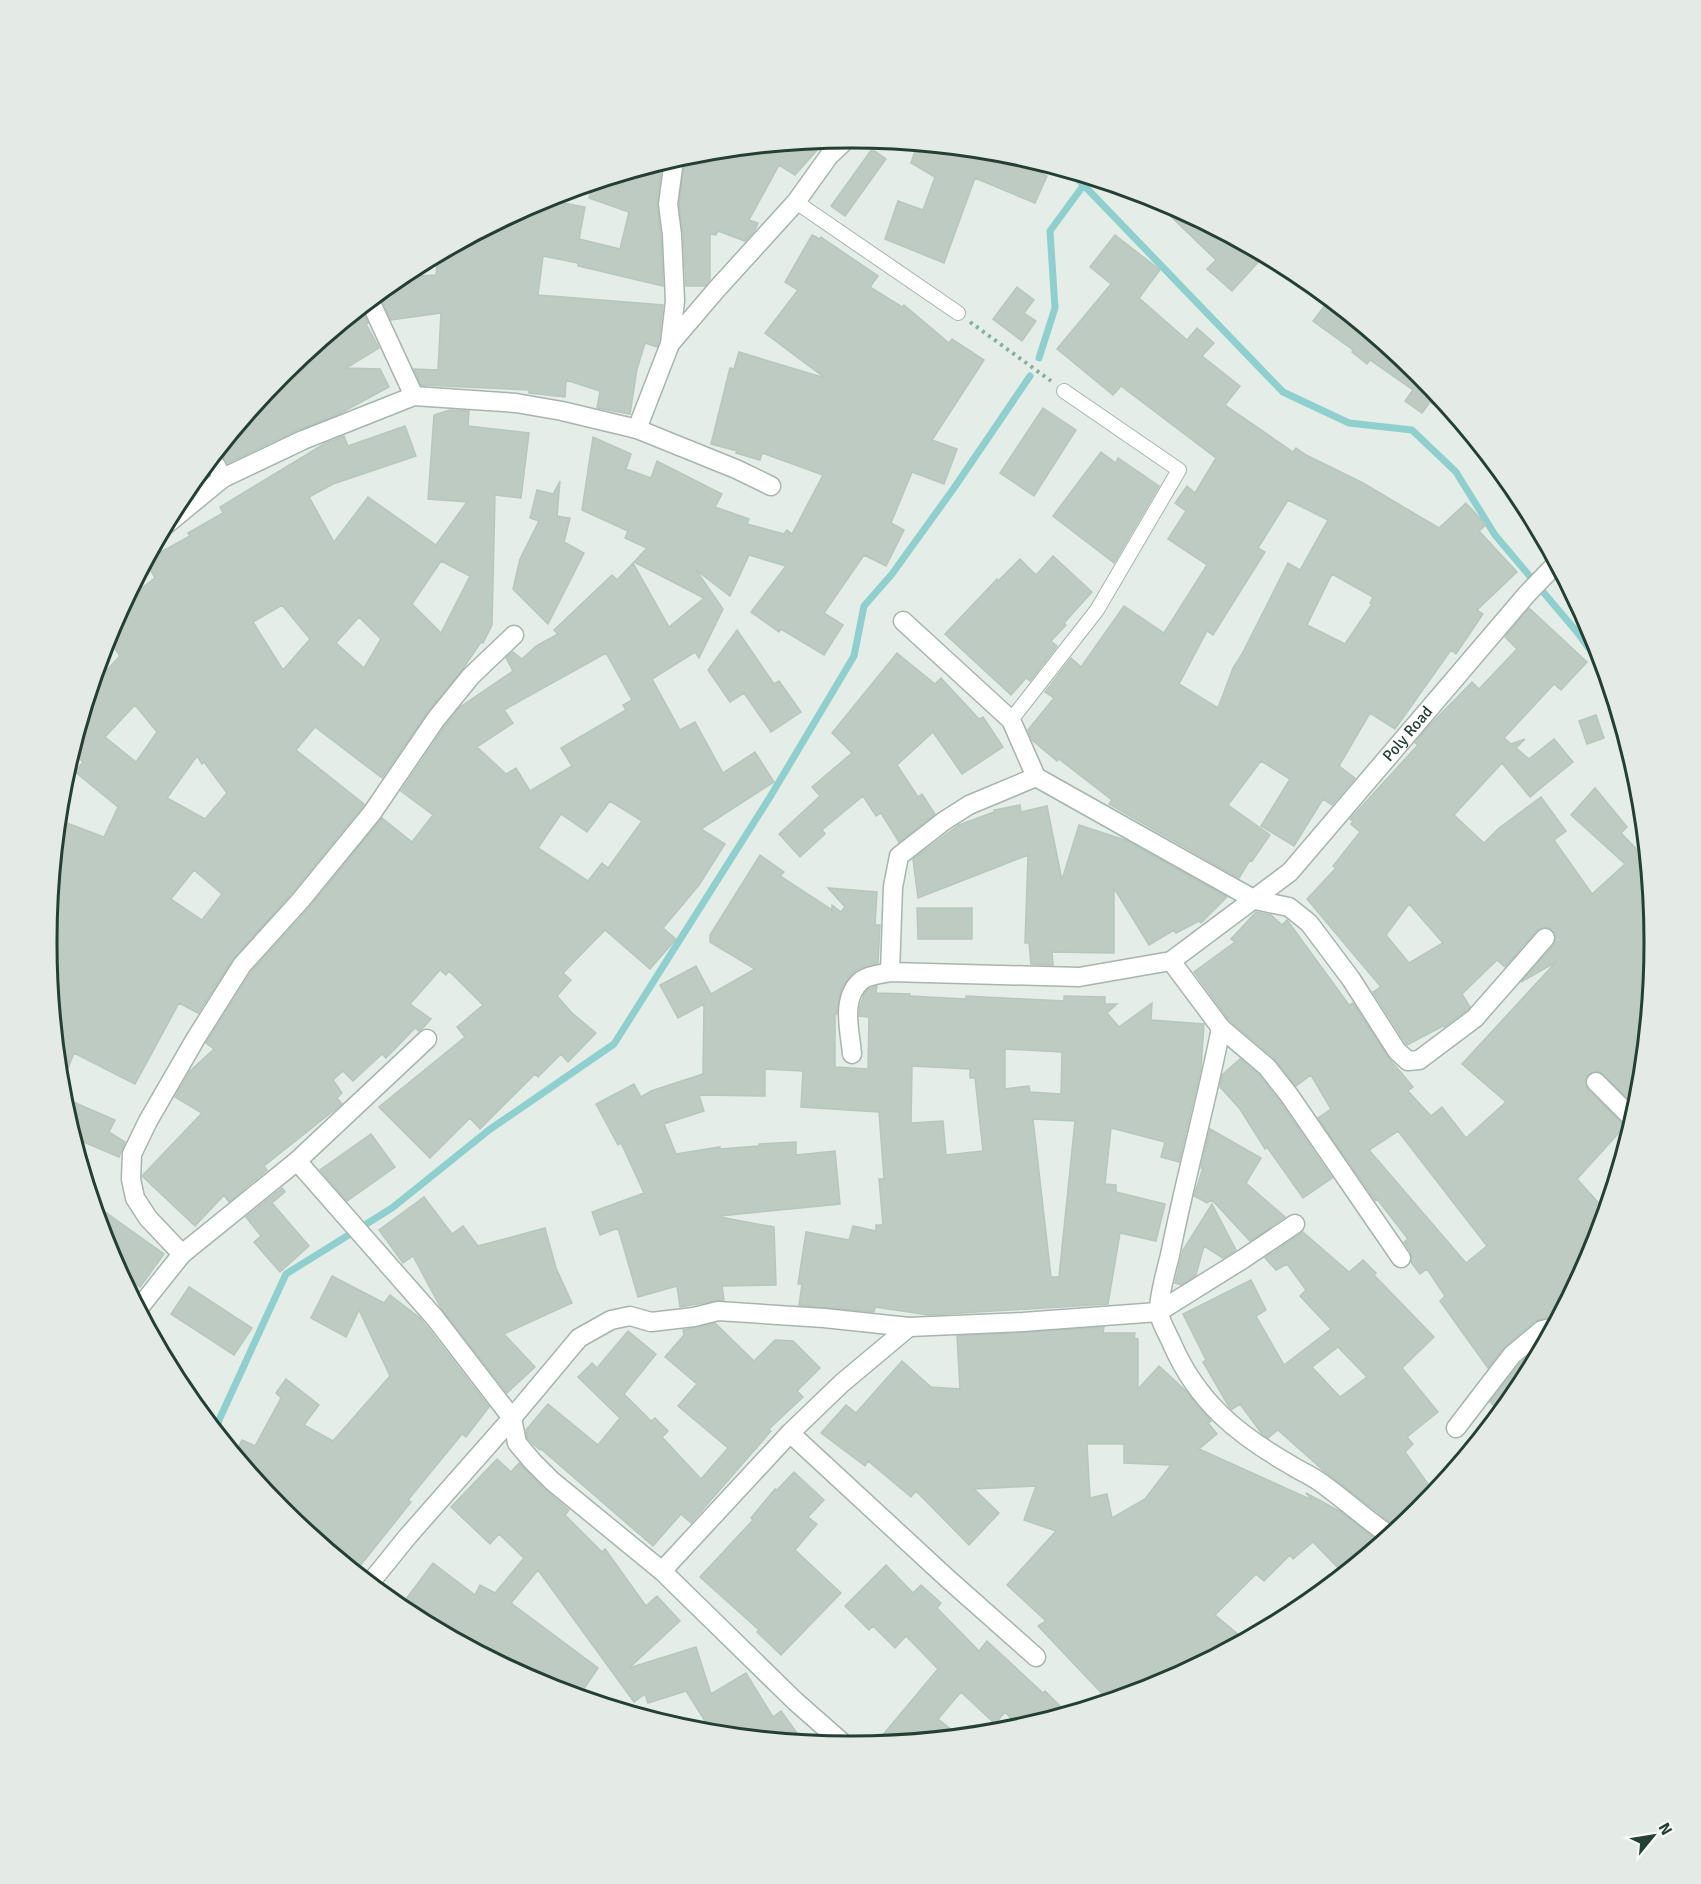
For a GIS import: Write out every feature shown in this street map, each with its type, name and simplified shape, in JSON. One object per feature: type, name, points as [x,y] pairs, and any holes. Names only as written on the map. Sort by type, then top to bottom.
[{"type":"street","points":[[670,344],[796,202],[837,149]]},
{"type":"street","points":[[637,429],[670,344],[675,301],[668,204],[673,169]]},
{"type":"street","points":[[373,308],[414,396]]},
{"type":"street","points":[[187,508],[223,478],[303,440],[414,396],[516,403],[562,411],[637,429],[736,469],[771,486]]},
{"type":"street","points":[[216,466],[223,478]]},
{"type":"street","name":"Poly Road","points":[[1171,961],[1255,900],[1296,865],[1527,594],[1551,569]]},
{"type":"street","points":[[903,621],[1011,720],[1036,777],[1255,900],[1289,907],[1309,923],[1351,979],[1397,1051],[1408,1062],[1419,1060],[1475,1018],[1545,938]]},
{"type":"street","points":[[182,1254],[148,1218],[135,1198],[130,1179],[132,1154],[148,1121],[242,965],[300,901],[372,813],[436,719],[471,676],[514,635]]},
{"type":"street","points":[[890,972],[893,887],[900,856],[944,821],[969,806],[1036,777]]},
{"type":"street","points":[[852,1054],[847,1009],[852,992],[863,979],[890,972],[1079,977],[1171,961],[1221,1028],[1267,1067],[1289,1095],[1401,1258]]},
{"type":"street","points":[[1221,1028],[1158,1312],[1181,1362],[1204,1399],[1220,1415],[1238,1432],[1314,1477],[1341,1496],[1368,1521],[1383,1531]]},
{"type":"street","points":[[144,1302],[182,1254],[297,1161],[427,1040]]},
{"type":"street","points":[[1596,1082],[1626,1112]]},
{"type":"street","points":[[297,1161],[435,1318],[512,1418],[517,1443],[533,1462],[552,1481],[662,1571],[833,1735]]},
{"type":"street","points":[[375,1577],[579,1338],[611,1320],[630,1316],[651,1322],[694,1317],[718,1311],[824,1318],[909,1327],[1023,1322],[1158,1312],[1295,1224]]},
{"type":"street","points":[[662,1571],[790,1433],[842,1383],[909,1327]]},
{"type":"street","points":[[1455,1428],[1512,1355],[1543,1330]]},
{"type":"street","points":[[790,1433],[1036,1657]]},
{"type":"lane","points":[[796,202],[958,313]]},
{"type":"lane","points":[[1011,720],[1097,610],[1179,470],[1064,391]]},
{"type":"path","points":[[958,313],[1064,391]]},
{"type":"building","points":[[818,149],[795,175],[779,165],[749,220],[758,223],[745,241],[718,231],[716,235],[710,234],[710,280],[705,286],[686,286],[679,204],[684,167],[747,155]]},
{"type":"building","points":[[872,149],[886,159],[845,216],[831,206]]},
{"type":"building","points":[[915,151],[1005,164],[1047,176],[1035,203],[975,178],[944,263],[885,239],[898,201],[923,210],[935,177],[911,163]]},
{"type":"building","points":[[661,172],[657,205],[663,286],[543,256],[538,295],[663,305],[659,341],[657,347],[645,343],[637,369],[630,414],[597,408],[600,391],[566,380],[565,397],[529,393],[529,390],[421,385],[414,369],[438,370],[441,313],[391,320],[382,301],[420,276],[436,275],[437,265],[454,255],[500,230],[563,203],[585,207],[579,239],[620,249],[629,212],[589,198],[591,193],[595,191]]},
{"type":"building","points":[[1171,217],[1201,230],[1258,262],[1232,291],[1207,269],[1216,260]]},
{"type":"building","points":[[812,235],[820,239],[821,237],[878,276],[870,287],[902,307],[904,305],[949,343],[952,339],[984,360],[932,440],[957,449],[944,484],[912,472],[891,523],[904,530],[886,566],[864,555],[824,613],[843,625],[824,655],[781,629],[779,632],[751,612],[786,566],[749,555],[730,596],[696,570],[723,609],[699,658],[695,652],[652,679],[680,730],[695,722],[723,773],[755,752],[774,782],[701,829],[725,844],[699,885],[663,928],[676,939],[650,969],[605,930],[563,973],[571,980],[557,996],[572,1013],[596,1033],[568,1062],[561,1054],[538,1077],[535,1074],[480,1129],[470,1118],[430,1158],[379,1107],[465,1037],[457,1027],[483,1005],[449,971],[446,975],[440,970],[410,1004],[431,1019],[423,1028],[419,1031],[415,1028],[386,1058],[382,1054],[353,1081],[343,1071],[333,1080],[342,1093],[337,1098],[342,1104],[264,1166],[267,1170],[229,1202],[224,1195],[195,1226],[142,1176],[202,1113],[175,1097],[190,1071],[214,1049],[206,1043],[251,972],[309,908],[382,818],[412,842],[433,815],[401,791],[460,707],[513,671],[506,658],[513,652],[522,659],[536,646],[558,634],[554,630],[612,575],[617,580],[633,563],[669,627],[704,598],[634,562],[647,548],[625,538],[628,531],[582,510],[593,437],[631,454],[626,469],[651,478],[657,461],[722,494],[715,507],[749,519],[747,524],[784,534],[787,530],[792,534],[823,475],[762,453],[760,460],[711,444],[730,368],[734,369],[739,352],[825,378],[765,333],[798,290],[785,282]],"holes":[[[606,653],[632,700],[623,705],[626,710],[561,748],[572,766],[530,791],[516,768],[506,774],[477,747],[513,723],[504,710]],[[610,801],[642,821],[608,868],[602,863],[588,881],[538,848],[561,814],[587,832]]]},
{"type":"building","points":[[1115,235],[1160,270],[1139,298],[1187,340],[1197,328],[1214,343],[1202,356],[1240,386],[1225,405],[1293,452],[1296,448],[1363,483],[1439,528],[1466,503],[1486,525],[1479,531],[1517,572],[1477,610],[1483,614],[1456,654],[1451,650],[1395,729],[1370,713],[1339,766],[1355,778],[1332,805],[1323,799],[1294,846],[1261,826],[1290,779],[1261,761],[1228,805],[1270,835],[1239,878],[1109,804],[1112,800],[1059,759],[1057,761],[1032,740],[1028,730],[1054,698],[1045,692],[1071,658],[1081,667],[1124,606],[1164,633],[1207,565],[1168,539],[1186,511],[1175,503],[1187,486],[1195,493],[1216,458],[1121,386],[1113,395],[1057,349],[1111,284],[1090,267]],"holes":[[[1288,500],[1328,520],[1300,570],[1288,563],[1233,668],[1218,708],[1179,684],[1207,631],[1213,635],[1265,552],[1258,548]],[[1332,574],[1373,597],[1370,603],[1372,604],[1345,644],[1307,625]]]},
{"type":"building","points":[[1017,287],[1034,300],[1024,313],[1036,321],[1022,341],[993,319]]},
{"type":"building","points":[[1325,306],[1374,345],[1434,405],[1430,402],[1422,413],[1405,401],[1413,390],[1370,360],[1367,364],[1352,352],[1353,350],[1313,321]]},
{"type":"building","points":[[364,315],[368,323],[366,324],[379,348],[346,368],[380,369],[389,387],[337,415],[298,430],[228,463],[223,456],[254,419],[289,381]]},
{"type":"building","points":[[1043,408],[1076,430],[1034,496],[1000,473]]},
{"type":"building","points":[[450,410],[469,411],[468,426],[529,433],[521,498],[495,495],[492,625],[483,643],[481,642],[462,670],[427,713],[382,778],[315,727],[296,750],[364,804],[363,806],[291,894],[234,958],[198,1013],[179,1003],[135,1084],[74,1053],[68,1069],[59,994],[57,942],[59,890],[66,823],[104,837],[118,807],[76,772],[83,762],[79,758],[104,673],[120,656],[114,647],[117,638],[140,589],[155,578],[150,569],[159,553],[190,536],[188,533],[223,513],[220,507],[324,444],[344,436],[348,446],[405,426],[416,456],[333,484],[309,497],[334,542],[368,497],[436,545],[467,502],[428,499],[434,415]],"holes":[[[441,561],[470,576],[441,633],[412,604]],[[282,605],[310,639],[283,670],[253,622]],[[359,617],[381,639],[364,668],[336,643]],[[135,705],[157,732],[136,762],[105,737]],[[197,756],[227,793],[205,819],[167,798]],[[194,870],[222,894],[202,920],[171,899]]]},
{"type":"building","points":[[1101,452],[1116,463],[1118,458],[1159,486],[1114,563],[1053,516]]},
{"type":"building","points":[[560,481],[557,516],[570,518],[564,542],[584,553],[548,624],[513,589],[520,559],[539,521],[530,518],[537,490],[553,494]]},
{"type":"building","points":[[1053,556],[1092,592],[1051,641],[1057,646],[1030,681],[1026,678],[1011,695],[945,634],[997,579],[998,581],[1020,559],[1036,575]]},
{"type":"building","points":[[1529,608],[1587,662],[1561,690],[1554,684],[1504,738],[1511,744],[1525,739],[1516,748],[1529,759],[1554,739],[1573,762],[1530,797],[1502,763],[1454,815],[1484,843],[1499,828],[1541,797],[1566,831],[1554,840],[1592,894],[1625,864],[1571,815],[1595,788],[1627,827],[1621,833],[1638,851],[1644,942],[1642,994],[1629,1099],[1599,1071],[1589,1074],[1585,1080],[1588,1090],[1623,1124],[1621,1130],[1577,1179],[1599,1204],[1584,1246],[1549,1317],[1535,1321],[1505,1347],[1488,1368],[1440,1301],[1445,1296],[1427,1269],[1420,1274],[1411,1262],[1411,1252],[1404,1242],[1408,1239],[1377,1199],[1375,1200],[1318,1118],[1331,1109],[1311,1075],[1296,1086],[1274,1058],[1229,1020],[1194,972],[1235,942],[1231,939],[1256,912],[1271,915],[1282,925],[1287,920],[1349,1005],[1353,1003],[1388,1057],[1413,1087],[1408,1091],[1431,1116],[1442,1107],[1466,1138],[1506,1102],[1462,1064],[1556,962],[1521,982],[1554,945],[1556,935],[1553,930],[1547,927],[1537,930],[1505,967],[1497,960],[1462,994],[1470,1007],[1467,1010],[1444,1027],[1407,1045],[1373,992],[1381,987],[1307,899],[1336,868],[1333,866],[1360,832],[1351,824],[1353,821],[1350,819],[1418,745],[1415,743],[1428,727],[1472,682],[1479,689],[1517,649],[1505,637]],"holes":[[[1409,904],[1443,943],[1409,963],[1386,935]],[[1398,1131],[1487,1246],[1466,1263],[1369,1150]]]},
{"type":"building","points":[[737,630],[774,684],[779,681],[801,712],[771,732],[744,693],[730,702],[708,670]]},
{"type":"building","points":[[897,653],[935,684],[941,678],[979,719],[983,717],[1003,747],[962,774],[933,732],[897,765],[918,797],[922,794],[935,814],[899,842],[881,813],[876,816],[863,796],[822,830],[825,834],[800,857],[779,834],[820,796],[812,787],[852,753],[832,733]]},
{"type":"building","points":[[1596,715],[1604,738],[1587,744],[1579,721]]},
{"type":"building","points":[[1020,805],[1021,812],[1047,806],[1062,880],[1079,825],[1125,840],[1227,897],[1201,923],[1199,921],[1176,933],[1174,930],[1149,945],[1114,888],[1114,953],[1052,952],[1053,965],[1031,964],[1029,943],[1025,943],[1028,855],[918,898],[913,859],[959,825],[994,812],[994,810]]},
{"type":"building","points":[[760,855],[784,872],[780,876],[832,910],[832,905],[841,912],[845,907],[828,888],[877,892],[875,925],[880,925],[878,963],[856,970],[841,991],[837,1014],[835,1014],[835,1067],[868,1069],[869,1017],[859,1016],[864,994],[877,986],[876,993],[966,999],[966,996],[1064,1001],[1064,996],[1105,997],[1105,1004],[1117,1004],[1107,1013],[1119,1027],[1152,1003],[1151,1020],[1204,1024],[1201,1068],[1179,1162],[1161,1157],[1165,1142],[1111,1128],[1105,1184],[1116,1185],[1116,1192],[1165,1204],[1156,1241],[1120,1233],[1108,1304],[929,1315],[875,1307],[874,1312],[799,1305],[802,1284],[798,1284],[806,1232],[849,1240],[853,1226],[876,1231],[876,1225],[883,1225],[879,1179],[884,1179],[879,1112],[801,1107],[803,1071],[765,1069],[765,1096],[699,1095],[704,1111],[664,1124],[676,1154],[720,1147],[720,1149],[796,1142],[796,1155],[835,1151],[840,1204],[720,1216],[774,1227],[776,1285],[722,1286],[724,1300],[680,1307],[677,1286],[638,1297],[618,1228],[600,1235],[592,1212],[644,1193],[621,1143],[618,1145],[596,1104],[634,1084],[641,1097],[651,1091],[703,1074],[704,1004],[678,1018],[660,985],[696,966],[711,994],[755,969],[710,942],[710,935]],"holes":[[[1005,1049],[1062,1052],[1061,1094],[1030,1092],[1029,1086],[1005,1089]],[[912,1066],[970,1069],[970,1078],[975,1078],[983,1151],[946,1155],[943,1121],[911,1123]],[[1033,1119],[1075,1121],[1059,1277],[1051,1277]]]},
{"type":"building","points":[[917,908],[972,908],[972,939],[918,939]]},
{"type":"building","points":[[1240,1059],[1259,1075],[1280,1102],[1332,1178],[1303,1198],[1267,1147],[1265,1149],[1240,1109],[1220,1087],[1222,1075]]},
{"type":"building","points":[[73,1102],[115,1120],[109,1132],[125,1142],[119,1157],[83,1142]]},
{"type":"building","points":[[1210,1129],[1261,1158],[1246,1183],[1285,1217],[1250,1241],[1212,1200],[1207,1203],[1194,1196],[1203,1168],[1201,1168]]},
{"type":"building","points":[[371,1134],[395,1167],[347,1201],[320,1170]]},
{"type":"building","points":[[282,1188],[285,1192],[272,1203],[309,1246],[280,1272],[254,1242],[261,1236],[246,1217]]},
{"type":"building","points":[[424,1197],[452,1234],[463,1226],[478,1246],[545,1228],[556,1268],[572,1303],[504,1334],[535,1367],[507,1393],[441,1308],[413,1256],[403,1263],[379,1230]]},
{"type":"building","points":[[1212,1204],[1236,1250],[1223,1258],[1204,1246],[1196,1275],[1181,1285],[1175,1283],[1183,1250]]},
{"type":"building","points":[[104,1211],[164,1254],[140,1287],[134,1283]]},
{"type":"building","points":[[1303,1232],[1349,1272],[1363,1260],[1376,1273],[1374,1275],[1434,1337],[1402,1368],[1438,1412],[1407,1437],[1413,1444],[1405,1452],[1429,1485],[1391,1523],[1324,1471],[1278,1430],[1268,1438],[1262,1434],[1240,1404],[1232,1409],[1229,1407],[1203,1362],[1206,1360],[1183,1314],[1251,1280],[1266,1310],[1256,1316],[1284,1365],[1331,1329],[1300,1296],[1306,1290],[1287,1264],[1276,1270],[1265,1258]],"holes":[[[1338,1347],[1367,1377],[1340,1397],[1312,1367]]]},
{"type":"building","points":[[332,1276],[384,1303],[390,1295],[420,1318],[489,1407],[466,1437],[462,1434],[408,1500],[411,1502],[360,1566],[289,1503],[239,1447],[242,1440],[255,1446],[281,1398],[276,1393],[286,1379],[319,1405],[304,1425],[333,1441],[390,1376],[359,1310],[346,1337],[311,1318]]},
{"type":"building","points":[[189,1287],[252,1328],[234,1355],[171,1314]]},
{"type":"building","points":[[715,1323],[754,1361],[775,1340],[793,1341],[820,1368],[797,1391],[803,1397],[769,1429],[771,1431],[691,1523],[681,1514],[653,1546],[533,1444],[527,1438],[526,1430],[548,1404],[598,1445],[620,1418],[578,1377],[592,1363],[597,1368],[628,1331],[656,1354],[624,1394],[651,1421],[655,1418],[668,1431],[662,1437],[701,1479],[728,1448],[678,1406],[697,1384],[665,1357],[684,1335],[683,1330]]},
{"type":"building","points":[[1104,1327],[1103,1333],[1135,1333],[1134,1338],[1138,1339],[1138,1389],[1159,1366],[1185,1390],[1211,1421],[1208,1423],[1217,1434],[1199,1449],[1312,1500],[1306,1493],[1339,1511],[1375,1538],[1338,1568],[1313,1542],[1293,1559],[1290,1555],[1264,1581],[1256,1574],[1215,1615],[1238,1634],[1154,1675],[1102,1694],[1038,1626],[1046,1621],[1007,1585],[1056,1531],[1024,1520],[1036,1486],[974,1489],[999,1513],[969,1545],[916,1491],[911,1497],[868,1461],[865,1466],[821,1433],[846,1405],[856,1413],[902,1361],[931,1387],[960,1389],[957,1336]],"holes":[[[1087,1444],[1124,1444],[1124,1463],[1171,1465],[1145,1499],[1112,1518],[1107,1494],[1090,1498]]]},
{"type":"building","points":[[1526,1358],[1494,1406],[1490,1402]]},
{"type":"building","points":[[497,1459],[511,1472],[519,1463],[544,1489],[569,1510],[565,1515],[602,1552],[605,1549],[646,1606],[657,1596],[680,1621],[629,1668],[696,1647],[711,1694],[746,1673],[773,1717],[781,1711],[798,1734],[747,1729],[705,1722],[686,1691],[648,1703],[645,1694],[634,1702],[538,1570],[511,1603],[598,1668],[584,1689],[500,1654],[410,1602],[406,1599],[433,1563],[475,1595],[480,1585],[495,1593],[524,1558],[499,1534],[490,1544],[451,1507]]},
{"type":"building","points":[[794,1472],[824,1500],[808,1517],[817,1524],[795,1550],[841,1593],[781,1655],[757,1632],[759,1630],[700,1577],[753,1520],[751,1518],[775,1489],[777,1490]]},
{"type":"building","points":[[886,1565],[913,1593],[921,1585],[941,1603],[937,1608],[979,1651],[987,1641],[1061,1707],[1011,1719],[1005,1712],[997,1721],[993,1722],[961,1692],[938,1719],[951,1729],[883,1735],[938,1669],[906,1636],[895,1648],[873,1626],[869,1630],[845,1606]]},
{"type":"waterway","points":[[1083,184],[1283,392],[1349,423],[1412,430],[1456,472],[1495,535],[1587,645]]},
{"type":"waterway","points":[[1039,358],[1055,308],[1050,231],[1083,186]]},
{"type":"waterway","points":[[219,1422],[286,1274],[392,1208],[489,1130],[614,1044],[770,797],[854,656],[864,606],[892,574],[1030,376]]}]
